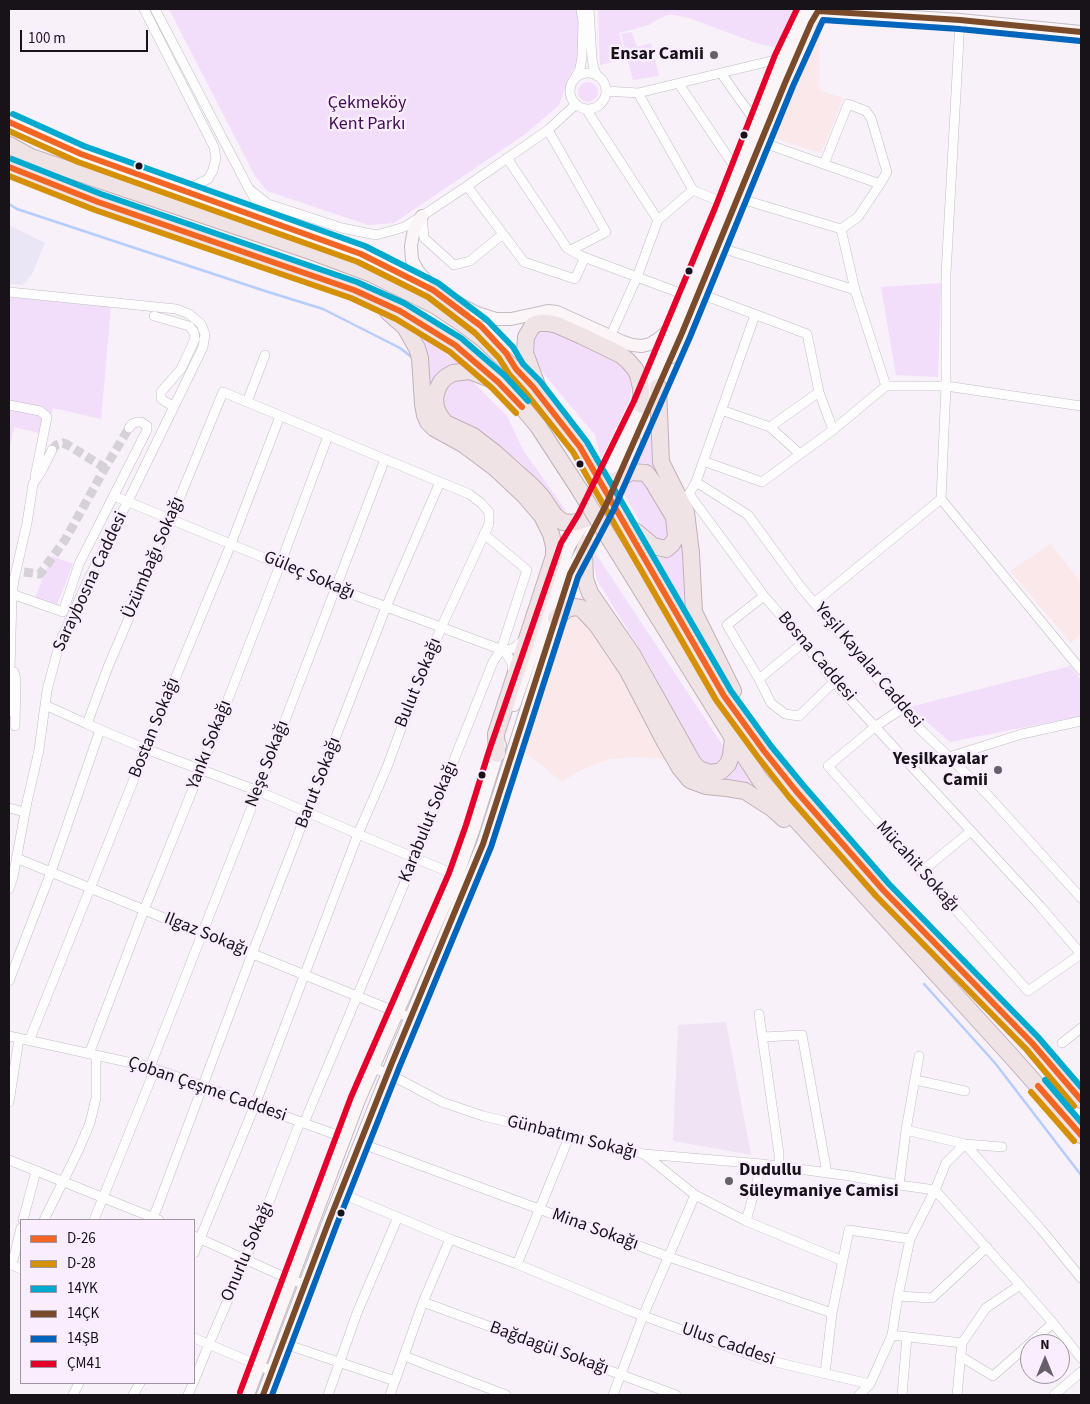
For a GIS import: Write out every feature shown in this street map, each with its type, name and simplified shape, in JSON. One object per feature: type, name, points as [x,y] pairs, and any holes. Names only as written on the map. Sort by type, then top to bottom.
[{"type":"highway","points":[[9,145],[31,156],[316,253],[372,274],[436,306],[483,339],[516,369],[542,397],[570,433],[622,517],[724,696],[764,751],[796,791],[883,890],[1032,1043],[1081,1100]]},
{"type":"highway","points":[[9,167],[98,202],[361,294],[400,311],[437,333],[498,382],[538,426],[760,780],[1014,1058],[1081,1135]]},
{"type":"highway","points":[[433,290],[468,316],[493,338],[506,353],[516,369]]},
{"type":"highway","points":[[361,294],[396,318],[412,338],[420,358],[423,404],[428,422],[434,428],[463,444],[494,467],[525,496],[542,516],[553,540],[554,556],[496,734],[497,754]]},
{"type":"highway","points":[[542,397],[527,360],[524,346],[526,337],[533,325],[548,323],[582,336],[621,355],[628,361],[638,375],[642,404]]},
{"type":"highway","points":[[498,382],[470,371],[453,373],[441,382],[437,390],[435,398],[436,408],[445,423],[473,436],[494,452],[542,497],[556,516],[563,522],[573,523],[586,519]]},
{"type":"highway","points":[[658,387],[660,462],[686,512],[691,553],[694,612],[764,751]]},
{"type":"highway","points":[[615,481],[630,472],[646,473],[674,517],[676,537],[666,549],[653,546],[644,540],[622,517]]},
{"type":"highway","points":[[586,544],[584,552],[585,578],[590,593],[632,654],[693,763],[699,769],[710,773],[721,771],[728,764],[731,756],[733,738]]},
{"type":"highway","points":[[556,618],[567,609],[581,608],[597,625],[628,671],[665,742],[680,768],[690,780],[706,786],[745,791],[773,809],[839,868]]},
{"type":"main road","points":[[815,9],[923,19],[954,16],[1081,32]]},
{"type":"main road","points":[[248,1395],[373,1068],[457,876],[569,546],[586,519],[642,404],[675,325],[718,247],[738,198],[742,174],[757,124],[782,58],[815,9]]},
{"type":"main road","points":[[263,1395],[340,1193],[483,844],[570,574],[606,504],[658,387],[726,204],[761,142],[784,83],[804,41],[815,9]]},
{"type":"main road","points":[[866,9],[923,19]]},
{"type":"main road","points":[[9,122],[81,154],[361,254],[487,317],[511,319],[548,311],[557,312],[623,342],[642,346],[658,340],[675,325]]},
{"type":"main road","points":[[422,216],[414,229],[411,246],[412,260],[433,290]]},
{"type":"street","points":[[144,9],[214,148],[216,158],[208,179],[194,186],[175,188]]},
{"type":"street","points":[[156,9],[249,189],[263,212],[273,223]]},
{"type":"street","points":[[575,78],[585,73],[597,76],[602,80],[606,91],[602,102],[597,106],[586,108],[576,104],[570,94],[570,88],[575,78],[580,69],[582,57],[583,22],[581,9]]},
{"type":"street","points":[[589,9],[592,58],[597,76]]},
{"type":"street","points":[[954,16],[946,274],[946,386],[941,499],[1081,670]]},
{"type":"street","points":[[606,91],[638,93],[782,58]]},
{"type":"street","points":[[721,74],[757,124]]},
{"type":"street","points":[[679,84],[742,174]]},
{"type":"street","points":[[638,93],[694,190],[726,204],[738,198],[841,229]]},
{"type":"street","points":[[249,189],[268,204],[342,228],[376,234],[404,227],[548,130],[576,104]]},
{"type":"street","points":[[824,164],[848,104],[866,111],[872,118],[887,172],[858,217],[841,229]]},
{"type":"street","points":[[586,108],[658,220]]},
{"type":"street","points":[[548,130],[606,232],[571,250]]},
{"type":"street","points":[[761,142],[880,184]]},
{"type":"street","points":[[507,158],[567,248],[584,257],[637,277],[693,294],[807,334],[819,392],[833,430]]},
{"type":"street","points":[[467,186],[524,262],[575,279],[584,257]]},
{"type":"street","points":[[610,336],[637,277],[658,220],[694,190]]},
{"type":"street","points":[[422,216],[424,238],[454,265],[470,261],[503,234]]},
{"type":"street","points":[[841,229],[855,290],[886,386]]},
{"type":"street","points":[[718,247],[855,290]]},
{"type":"street","name":"Saraybosna Caddesi","points":[[9,292],[176,309],[189,314],[200,324],[205,334],[203,347],[88,580],[60,642],[47,690],[39,750],[9,889]]},
{"type":"street","name":"Bosna Caddesi","points":[[755,315],[696,482],[689,494],[764,596],[804,642],[834,682],[876,726],[1081,954]]},
{"type":"street","points":[[154,316],[189,326],[194,332],[194,339],[181,369],[161,392],[161,399],[174,407]]},
{"type":"street","points":[[247,402],[265,354]]},
{"type":"street","points":[[703,461],[762,482],[833,430],[886,386],[946,386],[1081,406]]},
{"type":"street","name":"Bulut Sokağı","points":[[197,1238],[255,1105],[358,834],[387,767],[441,628],[489,524],[489,512],[481,502],[469,494],[223,392]]},
{"type":"street","name":"Üzümbağı Sokağı","points":[[87,724],[108,667],[223,392]]},
{"type":"street","points":[[770,427],[819,392]]},
{"type":"street","points":[[9,404],[40,411],[47,417],[33,484],[20,571],[12,594],[9,712]]},
{"type":"street","points":[[721,410],[770,427],[800,454]]},
{"type":"street","name":"Bostan Sokağı","points":[[9,1102],[24,1040],[90,888],[231,544],[280,416]]},
{"type":"street","points":[[12,594],[63,612],[79,564],[147,430],[147,426],[142,422],[132,424],[129,428]]},
{"type":"street","name":"Yankı Sokağı","points":[[93,1055],[144,910],[201,769],[328,436]]},
{"type":"street","points":[[33,484],[52,450]]},
{"type":"street","name":"Neşe Sokağı","points":[[94,1219],[385,459]]},
{"type":"street","name":"Barut Sokağı","points":[[154,1219],[252,954],[386,607],[440,482]]},
{"type":"street","name":"Yeşil Kayalar Caddesi","points":[[696,482],[748,515],[800,586],[920,729],[986,793],[1081,898]]},
{"type":"street","name":"Güleç Sokağı","points":[[114,496],[336,588],[503,651]]},
{"type":"street","points":[[814,603],[941,499]]},
{"type":"street","name":"Karabulut Sokağı","points":[[302,1122],[415,858],[493,662],[503,651],[527,570],[484,534]]},
{"type":"street","points":[[764,596],[727,625],[771,703],[785,714],[799,716],[834,682]]},
{"type":"street","points":[[512,686],[512,664],[503,651],[514,648],[530,633]]},
{"type":"street","points":[[759,679],[804,642]]},
{"type":"street","points":[[10,657],[16,680],[15,726]]},
{"type":"street","points":[[45,705],[146,749],[258,791],[469,880]]},
{"type":"street","name":"Mücahit Sokağı","points":[[903,708],[876,726],[828,766],[1028,991],[1081,954]]},
{"type":"street","points":[[949,757],[1022,734],[1081,721]]},
{"type":"street","points":[[9,981],[52,872],[100,730]]},
{"type":"street","points":[[9,808],[25,812]]},
{"type":"street","points":[[921,872],[971,831]]},
{"type":"street","name":"Ilgaz Sokağı","points":[[16,858],[411,1018]]},
{"type":"street","points":[[759,1014],[779,1154],[779,1167]]},
{"type":"street","points":[[1062,1043],[1081,1028]]},
{"type":"street","points":[[763,1037],[802,1035],[827,1173]]},
{"type":"street","name":"Çoban Çeşme Caddesi","points":[[9,1036],[153,1068],[345,1138]]},
{"type":"street","points":[[44,1219],[90,1123],[96,1098],[93,1055]]},
{"type":"street","points":[[899,1185],[906,1130],[919,1056]]},
{"type":"street","name":"Günbatımı Sokağı","points":[[373,1068],[388,1073],[442,1102],[483,1116],[644,1154],[695,1195],[746,1221],[843,1261]]},
{"type":"street","points":[[916,1080],[966,1091]]},
{"type":"street","name":"Onurlu Sokağı","points":[[195,1377],[302,1122]]},
{"type":"street","points":[[906,1130],[965,1144],[1002,1146]]},
{"type":"street","points":[[517,1264],[570,1137]]},
{"type":"street","name":"Mina Sokağı","points":[[360,1143],[669,1257],[832,1313]]},
{"type":"street","points":[[858,1395],[870,1384],[892,1335],[910,1238],[935,1190],[946,1163],[965,1144]]},
{"type":"street","points":[[965,1144],[1040,1228],[1081,1278]]},
{"type":"street","points":[[644,1154],[762,1164],[935,1190],[987,1247],[1081,1358]]},
{"type":"street","points":[[9,1160],[104,1197],[154,1219]]},
{"type":"street","points":[[746,1221],[762,1164]]},
{"type":"street","points":[[23,1219],[36,1171]]},
{"type":"street","name":"Ulus Caddesi","points":[[340,1193],[644,1316],[762,1359],[870,1384]]},
{"type":"street","points":[[613,1395],[695,1195]]},
{"type":"street","points":[[328,1395],[358,1312],[398,1216]]},
{"type":"street","points":[[825,1374],[832,1313],[849,1230],[910,1238]]},
{"type":"street","points":[[16,1266],[20,1236]]},
{"type":"street","points":[[197,1238],[291,1280],[305,1284]]},
{"type":"street","points":[[390,1395],[423,1302],[450,1239]]},
{"type":"street","points":[[898,1296],[932,1298],[987,1247]]},
{"type":"street","points":[[957,1395],[962,1343],[986,1308],[1020,1285]]},
{"type":"street","name":"Bağdagül Sokağı","points":[[423,1302],[676,1395]]},
{"type":"street","points":[[960,1356],[993,1376],[1053,1323]]},
{"type":"street","points":[[892,1335],[962,1343]]},
{"type":"street","points":[[902,1395],[908,1337]]},
{"type":"street","points":[[195,1338],[272,1371]]},
{"type":"street","points":[[282,1343],[395,1381]]},
{"type":"street","points":[[404,1356],[506,1395]]},
{"type":"street","points":[[1054,1395],[1081,1372]]},
{"type":"street","points":[[133,1395],[139,1384]]},
{"type":"shaded area","points":[[820,21],[819,90],[843,98],[821,153],[772,137]]},
{"type":"shaded area","points":[[9,225],[45,243],[32,274],[23,285],[9,284]]},
{"type":"shaded area","points":[[1051,544],[1081,583],[1081,634],[1071,643],[1010,571]]},
{"type":"shaded area","points":[[581,612],[619,665],[664,759],[633,757],[609,759],[579,771],[562,782],[521,749],[564,620],[570,614]]},
{"type":"shaded area","points":[[726,1022],[751,1155],[673,1141],[678,1025]]},
{"type":"green space","name":"Çekmeköy Kent Parkı","points":[[169,9],[579,9],[579,64],[572,70],[559,105],[524,135],[394,223],[368,225],[267,191],[255,176]]},
{"type":"green space","points":[[598,9],[797,9],[777,48],[756,43],[689,18],[671,14],[649,25],[619,33],[626,59],[600,65]]},
{"type":"green space","points":[[632,32],[637,47],[651,43],[659,76],[633,80],[621,34]]},
{"type":"green space","points":[[588,82],[595,85],[598,92],[595,99],[588,102],[581,99],[578,92],[581,85]]},
{"type":"green space","points":[[941,283],[938,377],[896,375],[881,287]]},
{"type":"green space","points":[[9,297],[111,307],[101,419],[53,408],[47,435],[14,427],[9,453]]},
{"type":"green space","points":[[414,331],[461,365],[446,368],[438,373],[427,387]]},
{"type":"green space","points":[[541,331],[551,331],[614,357],[629,375],[630,399],[601,459],[595,435],[534,362],[530,340]]},
{"type":"green space","points":[[463,377],[471,380],[507,416],[523,450],[567,512],[556,507],[524,466],[503,448],[450,416],[444,410],[440,401],[444,385]]},
{"type":"green space","points":[[653,418],[658,474],[651,466],[644,463],[631,464]]},
{"type":"green space","points":[[641,476],[670,526],[670,533],[663,543],[648,536],[621,489],[629,479]]},
{"type":"green space","points":[[682,538],[689,619],[651,556],[661,558],[670,556]]},
{"type":"green space","points":[[594,551],[725,749],[720,760],[713,766],[699,760],[650,666],[597,580]]},
{"type":"green space","points":[[52,556],[73,564],[56,607],[35,598]]},
{"type":"green space","points":[[1070,666],[1081,680],[1081,716],[950,742],[910,707]]},
{"type":"green space","points":[[736,759],[761,793],[724,778],[731,773]]},
{"type":"waterway","points":[[9,204],[17,209],[323,309],[400,348],[414,359]]},
{"type":"waterway","points":[[924,984],[995,1063],[1081,1175]]},
{"type":"tunnel","points":[[24,572],[40,574],[65,540],[129,428]]},
{"type":"tunnel","points":[[52,450],[56,445],[63,443],[105,468]]},
{"type":"transit line","name":"ÇM41","points":[[240,1392],[351,1097],[449,873],[561,543],[578,515],[634,401],[715,208],[775,55],[797,9]]},
{"type":"transit line","name":"14ÇK","points":[[263,1395],[391,1065],[483,844],[570,574],[606,505],[682,333],[785,83],[818,11],[960,20],[1081,32]]},
{"type":"transit line","name":"14ŞB","points":[[272,1395],[399,1068],[491,847],[578,577],[614,509],[690,337],[793,86],[823,20],[959,29],[1080,41]]},
{"type":"transit line","name":"14YK","points":[[13,114],[84,146],[365,246],[438,283],[487,320],[513,347],[523,364],[540,381],[587,442],[731,691],[771,746],[889,884],[1038,1037],[1081,1087]]},
{"type":"transit line","name":"D-26","points":[[9,122],[81,154],[361,254],[433,290],[481,326],[506,353],[516,369],[533,387],[580,447],[724,696],[764,751],[796,791],[883,890],[1032,1043],[1081,1100]]},
{"type":"transit line","name":"D-28","points":[[9,131],[78,162],[358,262],[428,297],[475,333],[499,358],[509,374],[573,452],[716,700],[757,756],[789,797],[876,896],[1026,1049],[1074,1106]]},
{"type":"transit line","name":"14YK","points":[[12,159],[101,194],[357,282],[404,303],[461,338],[504,375],[528,401]]},
{"type":"transit line","name":"D-26","points":[[9,167],[98,202],[354,290],[400,311],[455,345],[498,382],[522,407]]},
{"type":"transit line","name":"D-28","points":[[9,176],[95,210],[351,298],[396,319],[450,352],[492,388],[516,413]]},
{"type":"transit line","name":"14YK","points":[[1045,1080],[1081,1122]]},
{"type":"transit line","name":"D-26","points":[[1038,1086],[1081,1135]]},
{"type":"transit line","name":"D-28","points":[[1031,1092],[1074,1141]]},
{"type":"place","name":"Ensar Camii","points":[[714,55]]},
{"type":"place","name":"Yeşilkayalar Camii","points":[[998,770]]},
{"type":"place","name":"Dudullu Süleymaniye Camisi","points":[[729,1181]]}]
